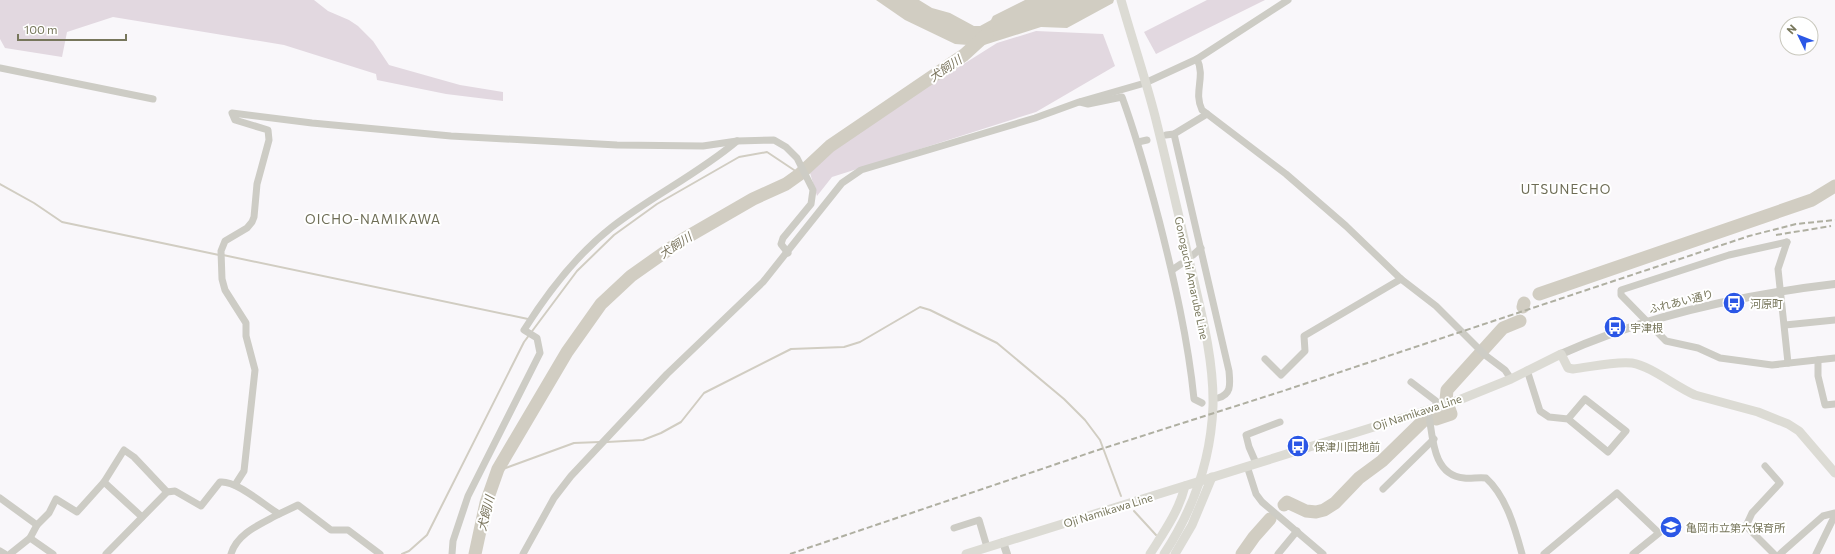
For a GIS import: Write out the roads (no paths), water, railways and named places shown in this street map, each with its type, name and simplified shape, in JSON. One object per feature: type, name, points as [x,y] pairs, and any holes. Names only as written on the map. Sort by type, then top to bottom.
[{"type":"main road","name":"Gonoguchi Amarube Line","points":[[1121,0],[1154,115],[1201,312],[1211,368],[1215,402],[1207,452],[1195,494],[1176,536],[1164,554]]},
{"type":"main road","name":"Oji Namikawa Line","points":[[966,554],[1454,402],[1511,379],[1561,354]]},
{"type":"main road","points":[[1561,354],[1568,368],[1573,369],[1632,363],[1642,366],[1684,391],[1782,420],[1798,431],[1835,473]]},
{"type":"main road","points":[[1175,554],[1192,525],[1212,477]]},
{"type":"main road","points":[[1150,554],[1179,506],[1185,486]]},
{"type":"street","points":[[523,554],[554,498],[571,476],[667,374],[763,282],[788,253],[800,234],[842,183],[861,170],[1035,118],[1079,102],[1145,83],[1197,58],[1288,0]]},
{"type":"street","points":[[1197,58],[1201,66],[1202,76],[1199,87],[1199,104],[1207,114],[1241,138],[1298,184],[1346,226],[1401,279],[1436,306],[1482,352],[1505,370],[1511,379]]},
{"type":"street","points":[[0,68],[61,82],[153,99]]},
{"type":"street","points":[[1079,102],[1088,104],[1122,97],[1138,142],[1172,270],[1194,399],[1202,403]]},
{"type":"street","points":[[235,485],[244,472],[255,370],[246,336],[246,323],[225,290],[222,279],[221,251],[225,241],[247,228],[252,222],[254,216],[257,184],[269,140],[268,130],[235,120],[232,113],[312,123],[452,136],[617,145],[703,146],[737,141],[774,140],[786,147],[796,158],[813,190],[811,204],[783,238],[781,244],[788,253]]},
{"type":"street","points":[[1166,135],[1174,134],[1207,114]]},
{"type":"street","points":[[1174,134],[1229,371],[1230,388],[1224,396],[1215,402]]},
{"type":"street","points":[[1138,142],[1147,140]]},
{"type":"street","points":[[452,554],[453,541],[468,496],[540,352],[537,338],[524,330],[541,303],[574,262],[612,227],[716,159],[737,141]]},
{"type":"street","points":[[1788,363],[1778,269],[1787,242],[1729,255],[1621,290],[1621,295],[1666,341],[1698,348],[1720,358],[1772,365],[1835,358]]},
{"type":"street","points":[[1193,255],[1201,248]]},
{"type":"street","points":[[1172,270],[1181,264]]},
{"type":"street","points":[[1265,360],[1281,375],[1305,351],[1304,336],[1401,279]]},
{"type":"street","name":"ふれあい通り","points":[[1561,354],[1602,337],[1648,321],[1701,307],[1780,290],[1835,284]]},
{"type":"street","points":[[1785,325],[1835,320]]},
{"type":"street","points":[[1818,360],[1818,376],[1824,405],[1835,404]]},
{"type":"street","points":[[1527,370],[1540,412],[1549,417],[1568,419],[1608,452],[1626,431],[1585,399],[1568,419]]},
{"type":"street","points":[[1412,382],[1436,401],[1434,439],[1439,462],[1446,471],[1464,478],[1486,478],[1495,486],[1515,529],[1522,554]]},
{"type":"street","points":[[1280,422],[1246,435],[1254,487],[1262,502],[1323,554]]},
{"type":"street","points":[[1383,488],[1434,439]]},
{"type":"street","points":[[10,554],[30,538],[37,525],[49,513],[56,499],[77,512],[104,482],[124,450],[134,457],[167,492]]},
{"type":"street","points":[[1765,466],[1780,483],[1752,513],[1746,526],[1774,554]]},
{"type":"street","points":[[104,482],[142,517]]},
{"type":"street","points":[[106,554],[167,492],[175,492],[201,506],[220,482],[226,482],[235,485],[279,514]]},
{"type":"street","points":[[1544,554],[1616,493],[1659,533],[1633,554]]},
{"type":"street","points":[[0,498],[37,525]]},
{"type":"street","points":[[231,554],[240,539],[247,532],[298,505],[331,530],[348,530],[380,554]]},
{"type":"street","points":[[1780,554],[1823,516],[1835,514]]},
{"type":"street","points":[[1816,554],[1835,514]]},
{"type":"street","points":[[954,528],[979,520],[987,548]]},
{"type":"street","points":[[1278,554],[1297,531]]},
{"type":"street","points":[[30,538],[53,554]]},
{"type":"street","points":[[1003,542],[1007,554]]},
{"type":"street","points":[[0,551],[5,554]]},
{"type":"waterway","name":"犬飼川","points":[[475,554],[486,503],[498,469],[567,352],[601,304],[631,276],[682,240],[753,199],[786,184],[800,174],[830,146],[964,55],[987,34]]},
{"type":"waterway","points":[[402,554],[409,551],[427,535],[524,342],[577,271],[614,235],[657,204],[739,157],[767,152],[800,174]]},
{"type":"waterway","points":[[0,184],[34,203],[62,222],[219,255]]},
{"type":"waterway","points":[[1539,294],[1812,200],[1835,186]]},
{"type":"waterway","points":[[223,255],[528,319]]},
{"type":"waterway","points":[[1523,307],[1524,303]]},
{"type":"waterway","points":[[607,442],[643,440],[661,433],[681,422],[704,393],[791,349],[844,347],[860,342],[920,307],[930,310],[997,343],[1064,399],[1085,420],[1100,440],[1121,496]]},
{"type":"waterway","points":[[1436,419],[1451,414],[1446,400],[1447,390],[1503,328],[1520,321]]},
{"type":"waterway","points":[[1284,505],[1287,502],[1306,511],[1316,512],[1324,510],[1335,503],[1359,478],[1382,461],[1423,421]]},
{"type":"waterway","points":[[498,469],[503,469],[574,443],[600,442]]},
{"type":"waterway","points":[[1134,511],[1156,535]]},
{"type":"waterway","points":[[1242,554],[1254,537],[1270,519]]},
{"type":"railway","points":[[790,554],[1095,451],[1283,391],[1749,236],[1796,224],[1835,220]]},
{"type":"railway","points":[[1776,235],[1831,226]]},
{"type":"place","name":"河原町","points":[[1734,303]]},
{"type":"place","name":"宇津根","points":[[1615,327]]},
{"type":"place","name":"保津川団地前","points":[[1298,446]]},
{"type":"place","name":"亀岡市立第六保育所","points":[[1671,527]]},
{"type":"district","name":"UTSUNECHO","points":[[1566,189]]},
{"type":"district","name":"OICHO-NAMIKAWA","points":[[373,219]]}]
